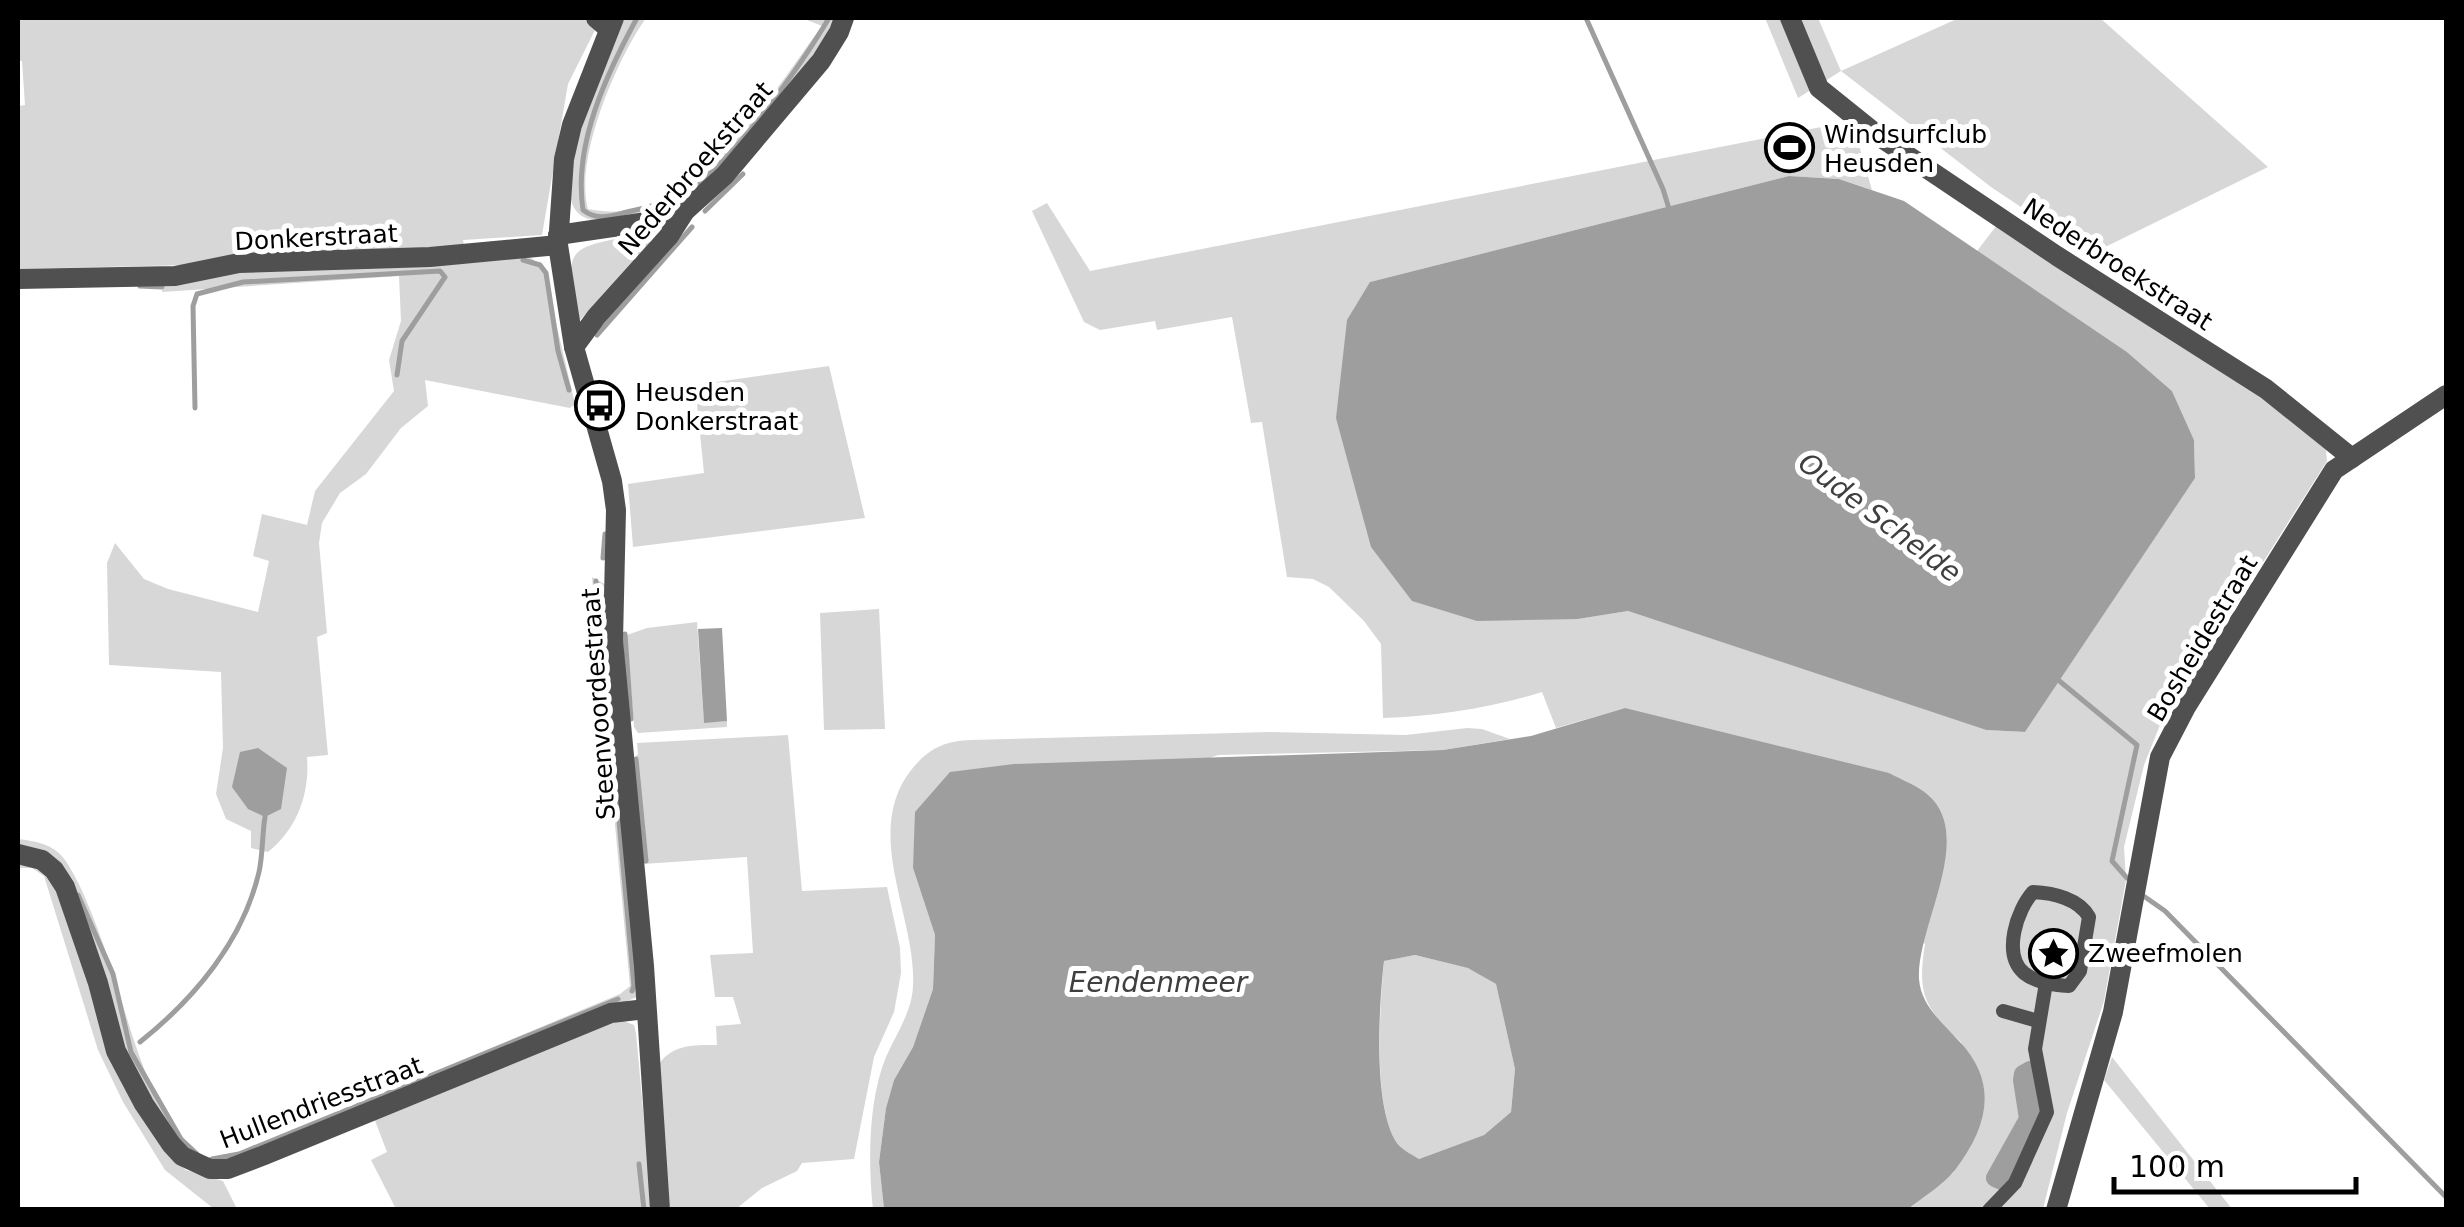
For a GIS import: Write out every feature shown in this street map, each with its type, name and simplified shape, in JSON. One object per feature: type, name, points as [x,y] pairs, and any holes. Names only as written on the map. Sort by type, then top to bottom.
[{"type":"street","name":"Nederbroekstraat","points":[[574,346],[669,236],[685,211],[725,175],[821,61],[844,18]]},
{"type":"street","name":"Nederbroekstraat","points":[[1790,18],[1819,88],[1880,137],[2266,389],[2352,458]]},
{"type":"street","name":"Steenvoordestraat","points":[[606,21],[564,160],[558,240],[574,346],[612,481],[616,510],[614,640],[660,1210]]},
{"type":"street","name":"Donkerstraat","points":[[18,278],[175,276],[239,263],[430,257],[558,240],[685,211]]},
{"type":"street","name":"Bosheidestraat","points":[[2056,1210],[2113,1012],[2160,757],[2186,707],[2334,470],[2446,395]]},
{"type":"street","name":"Hullendriesstraat","points":[[18,854],[42,860],[59,879],[98,983],[116,1052],[129,1077],[171,1144],[196,1165],[210,1169],[228,1168],[262,1156],[612,1012],[646,1009]]},
{"type":"street","points":[[2033,892],[2073,902],[2090,917],[2076,981],[2070,986],[2046,983],[2024,973],[2013,945],[2023,908],[2033,892]]},
{"type":"street","points":[[1989,1210],[2016,1183],[2047,1112],[2035,1049],[2046,983]]},
{"type":"street","points":[[2003,1011],[2038,1021]]},
{"type":"shaded area","points":[[18,18],[601,18],[568,84],[542,235],[463,240],[467,261],[530,257],[543,267],[575,404],[570,408],[425,380],[428,406],[401,428],[366,474],[340,493],[322,523],[319,543],[327,633],[317,637],[328,755],[307,757],[300,810],[287,833],[268,852],[251,848],[251,831],[226,819],[216,794],[223,748],[221,672],[109,665],[107,563],[115,543],[144,579],[258,612],[269,561],[253,556],[262,514],[307,525],[315,491],[394,391],[389,360],[401,321],[399,276],[162,292],[163,282],[188,265],[18,269],[18,106],[25,105],[22,61],[18,61]]},
{"type":"shaded area","points":[[625,18],[646,18],[623,58],[601,110],[587,163],[588,209],[626,210],[661,200],[694,179],[752,121],[822,26],[802,18],[835,18],[808,62],[765,118],[697,190],[666,209],[594,220],[582,216],[573,206],[572,167],[597,83]]},
{"type":"shaded area","points":[[1765,18],[1818,18],[1841,71],[1798,98]]},
{"type":"shaded area","points":[[1959,18],[2100,18],[2268,167],[2091,254],[1991,187],[1841,71]]},
{"type":"shaded area","points":[[1852,121],[1872,190],[1839,179],[1789,176],[1370,282],[1578,619],[1628,611],[1986,730],[2025,732],[2195,477],[2194,440],[2172,391],[2127,352],[1977,251],[1997,225],[2246,385],[2326,450],[2327,461],[2160,725],[2144,765],[2124,847],[2126,880],[2104,1001],[2067,1113],[2043,1209],[1908,1209],[1954,1172],[1961,1042],[1926,999],[1922,976],[1925,944],[1625,708],[1556,728],[1542,692],[1463,710],[1383,718],[1381,644],[1329,587],[1313,579],[1287,577],[1262,422],[1251,423],[1232,317],[1157,330],[1155,321],[1100,330],[1084,322],[1032,211],[1047,203],[1090,271]]},
{"type":"shaded area","points":[[641,234],[650,239],[650,246],[577,323],[571,278],[576,255],[597,243]]},
{"type":"shaded area","points":[[829,366],[865,518],[633,547],[628,484],[704,473],[695,385]]},
{"type":"shaded area","points":[[592,577],[606,585],[637,997],[221,1164],[183,1148],[127,1061],[70,889],[18,850],[18,839],[50,847],[71,870],[94,921],[161,1107],[177,1134],[196,1152],[217,1158],[247,1150],[620,994],[630,986]]},
{"type":"shaded area","points":[[879,609],[885,729],[824,730],[820,613]]},
{"type":"shaded area","points":[[697,622],[704,722],[727,721],[727,727],[638,733],[634,727],[627,635],[647,628]]},
{"type":"shaded area","points":[[1467,728],[1510,739],[1443,750],[1218,755],[913,868],[935,935],[933,989],[886,1108],[879,1162],[884,1209],[873,1210],[870,1153],[876,1093],[886,1057],[907,1014],[913,986],[912,959],[891,847],[891,820],[898,794],[912,769],[931,751],[945,744],[971,740],[1270,732],[1406,735]]},
{"type":"shaded area","points":[[788,735],[802,891],[887,887],[900,948],[901,973],[894,1012],[874,1057],[854,1159],[802,1163],[797,1171],[762,1188],[736,1209],[668,1209],[658,1066],[676,1050],[717,1045],[716,1026],[741,1024],[733,997],[715,997],[710,955],[753,953],[747,857],[643,864],[632,760],[638,754],[637,743]]},
{"type":"shaded area","points":[[18,860],[31,862],[55,882],[169,1155],[186,1170],[223,1181],[237,1209],[214,1209],[165,1170],[123,1102],[98,1050],[44,876],[32,868],[18,868]]},
{"type":"shaded area","points":[[1415,955],[1469,968],[1496,984],[1515,1069],[1511,1112],[1484,1135],[1419,1159],[1397,1143],[1388,1123],[1380,1053],[1384,961]]},
{"type":"shaded area","points":[[621,1020],[634,1025],[636,1033],[652,1209],[396,1209],[371,1160],[387,1152],[374,1118]]},
{"type":"shaded area","points":[[2112,1057],[2232,1209],[2210,1209],[2104,1080]]},
{"type":"water","points":[[1789,176],[1839,179],[1904,201],[2127,352],[2172,391],[2194,440],[2195,478],[2025,732],[1986,730],[1628,611],[1578,619],[1477,621],[1412,601],[1371,547],[1336,418],[1347,320],[1370,282]]},
{"type":"water","points":[[722,628],[727,721],[704,723],[698,629]]},
{"type":"water","name":"Eendenmeer","points":[[1625,708],[1889,773],[1923,791],[1939,808],[1946,830],[1946,854],[1926,932],[1919,979],[1924,998],[1934,1013],[1972,1057],[1984,1089],[1975,1138],[1945,1181],[1908,1209],[884,1209],[879,1162],[886,1108],[933,989],[935,935],[913,868],[915,812],[950,772],[1014,764],[1443,750],[1531,736]],"holes":[[[1415,955],[1468,968],[1496,984],[1515,1069],[1511,1112],[1484,1135],[1419,1159],[1395,1140],[1383,1102],[1379,1027],[1384,961]]]},
{"type":"water","points":[[258,748],[287,768],[281,809],[265,817],[248,809],[232,787],[240,752]]},
{"type":"waterway","points":[[637,18],[614,62],[588,135],[581,185],[583,210],[593,216],[609,216],[672,199],[703,179],[764,113],[829,18]]},
{"type":"waterway","name":"Oude Schelde","points":[[1586,18],[1670,212]]},
{"type":"waterway","points":[[705,211],[743,174]]},
{"type":"waterway","points":[[597,335],[692,227]]},
{"type":"waterway","points":[[523,260],[540,265],[546,273],[558,351],[569,390]]},
{"type":"waterway","points":[[195,408],[193,306],[197,294],[243,282],[440,271],[445,277],[402,341],[397,375]]},
{"type":"waterway","points":[[140,286],[162,287]]},
{"type":"waterway","points":[[603,558],[605,534]]},
{"type":"waterway","points":[[596,581],[601,638]]},
{"type":"waterway","points":[[625,634],[631,719]]},
{"type":"waterway","points":[[602,650],[606,690]]},
{"type":"waterway","name":"Oude Schelde","points":[[2057,679],[2137,745],[2112,861],[2127,878]]},
{"type":"waterway","points":[[607,703],[617,807]]},
{"type":"waterway","points":[[636,759],[646,861]]},
{"type":"waterway","points":[[140,1042],[197,988],[229,945],[252,897],[265,817]]},
{"type":"waterway","points":[[619,821],[632,991]]},
{"type":"waterway","points":[[78,895],[113,974],[131,1052],[181,1139],[197,1154]]},
{"type":"waterway","name":"Oude Schelde","points":[[2145,897],[2165,911],[2446,1197]]},
{"type":"waterway","points":[[212,1159],[239,1154],[618,999]]},
{"type":"waterway","points":[[2030,1070],[2038,1116],[2004,1182],[1995,1178],[2028,1119],[2022,1080],[2030,1070]]},
{"type":"waterway","points":[[639,1164],[644,1210]]},
{"type":"place","name":"Windsurfclub Heusden","points":[[1789,148]]},
{"type":"place","name":"Heusden Donkerstraat","points":[[600,406]]},
{"type":"place","name":"Zweefmolen","points":[[2053,953]]}]
